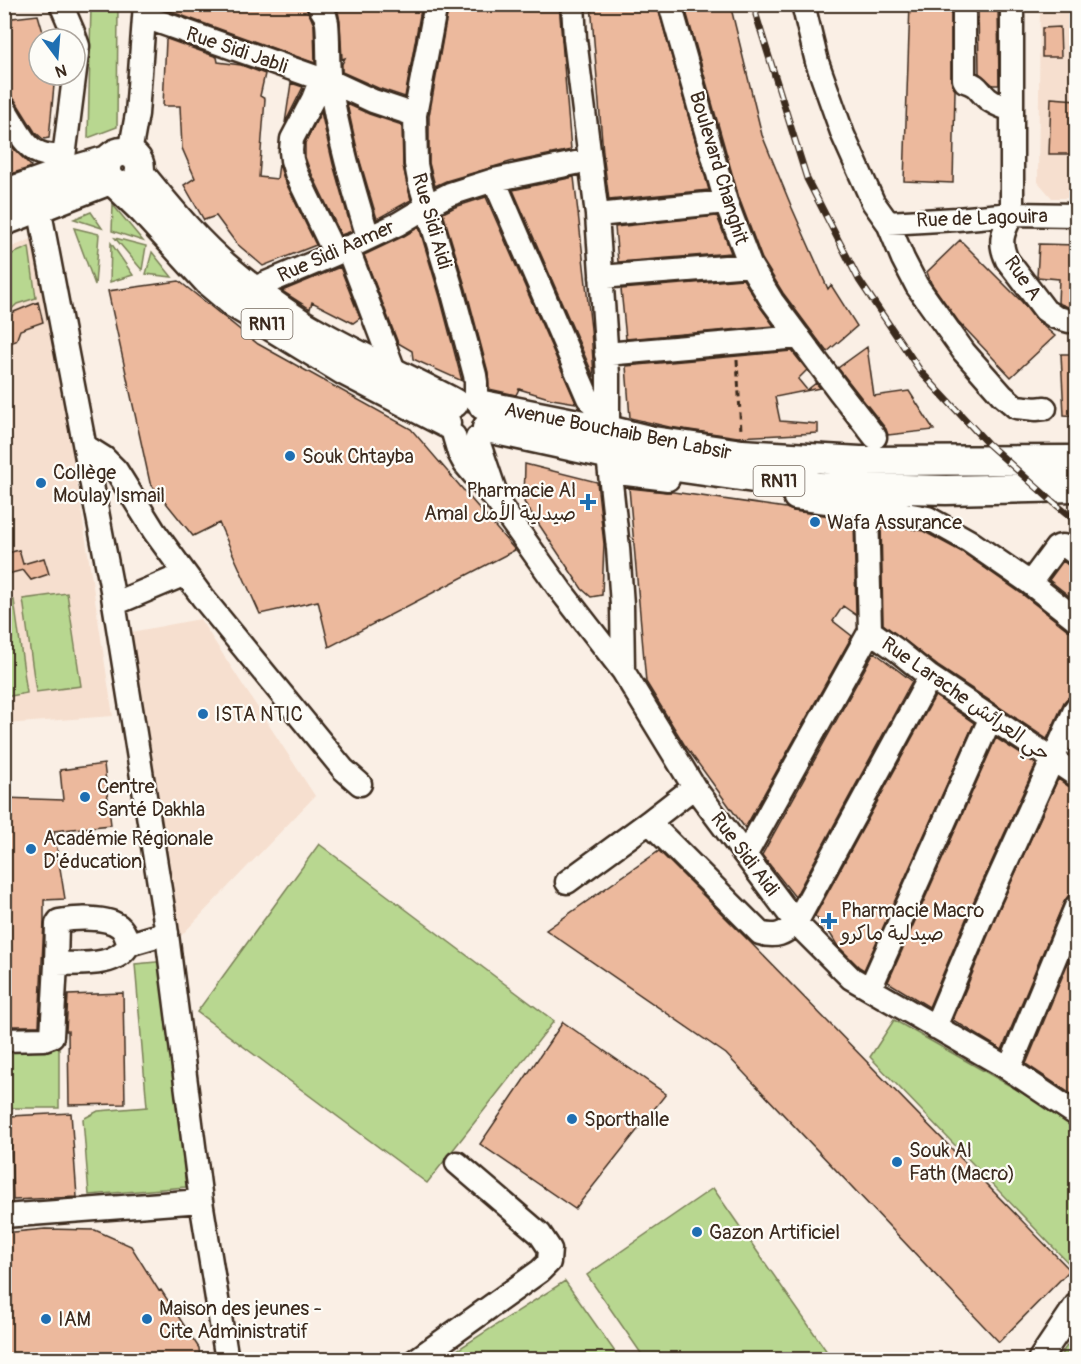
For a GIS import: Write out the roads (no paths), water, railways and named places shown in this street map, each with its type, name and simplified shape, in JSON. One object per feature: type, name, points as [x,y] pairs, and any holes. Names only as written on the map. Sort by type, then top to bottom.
[{"type":"main road","points":[[4,194],[64,165],[121,171]]},
{"type":"main road","points":[[4,221],[121,171]]},
{"type":"main road","name":"Avenue Bouchaib Ben Labsir","points":[[121,171],[228,270],[252,289],[302,323],[395,373],[468,419]]},
{"type":"main road","name":"Avenue Bouchaib Ben Labsir","points":[[121,171],[144,212],[209,282],[235,304],[343,370],[468,419],[608,442],[653,441],[742,454],[860,461],[1077,460]]},
{"type":"main road","name":"Avenue Bouchaib Ben Labsir","points":[[608,442],[648,463],[819,487],[946,490],[1077,488]]},
{"type":"street","points":[[4,108],[25,142],[40,154],[64,165],[78,46],[60,4]]},
{"type":"street","points":[[318,4],[327,23],[325,80],[368,237]]},
{"type":"street","name":"Rue Sidi Aidi","points":[[436,4],[415,114],[416,164],[475,375],[468,419],[459,453],[465,464],[499,504],[561,591],[623,671],[694,787],[796,922],[851,978],[1009,1069],[1077,1114]]},
{"type":"street","points":[[573,4],[575,39],[597,215],[606,354],[608,442],[622,605],[623,671]]},
{"type":"street","name":"Boulevard Changhit","points":[[670,4],[726,202],[750,265],[772,301],[875,437]]},
{"type":"street","points":[[803,4],[817,62],[843,135],[873,202],[888,223],[917,286],[964,352],[1002,395],[1016,407],[1045,408]]},
{"type":"street","points":[[964,4],[963,79],[977,86],[990,101],[1011,110]]},
{"type":"street","points":[[1012,4],[1012,214]]},
{"type":"street","points":[[121,171],[137,114],[145,11]]},
{"type":"street","name":"Rue Sidi Jabli","points":[[145,11],[373,100],[415,114]]},
{"type":"street","points":[[325,80],[292,139],[291,151],[296,173],[341,250],[395,373]]},
{"type":"street","name":"Rue Sidi Aamer","points":[[252,289],[398,224],[450,194],[495,180],[590,160]]},
{"type":"street","points":[[495,180],[608,442],[692,482],[928,518],[969,541],[1077,619]]},
{"type":"street","points":[[597,215],[726,202]]},
{"type":"street","points":[[39,207],[114,604],[167,933],[201,1201],[227,1359]]},
{"type":"street","name":"Rue de Lagouira","points":[[888,223],[1012,214],[1077,215]]},
{"type":"street","name":"Rue A","points":[[1012,214],[1001,242],[1007,260],[1045,310],[1055,317],[1077,321]]},
{"type":"street","points":[[601,277],[750,265]]},
{"type":"street","points":[[606,354],[799,337]]},
{"type":"street","points":[[85,446],[105,458],[116,470],[154,531],[236,640],[343,769],[360,784]]},
{"type":"street","name":"Rue Larache حي العرائش","points":[[867,507],[870,631],[930,677],[1077,775]]},
{"type":"street","points":[[1030,583],[1060,546],[1077,554]]},
{"type":"street","points":[[114,604],[185,573]]},
{"type":"street","points":[[746,854],[870,631]]},
{"type":"street","points":[[649,822],[760,933],[770,936],[780,934],[796,922],[930,677]]},
{"type":"street","points":[[935,1026],[984,911],[1077,708]]},
{"type":"street","points":[[870,990],[991,717]]},
{"type":"street","points":[[567,882],[694,787]]},
{"type":"street","points":[[1009,1069],[1077,907]]},
{"type":"street","points":[[4,1040],[44,1039],[52,1036],[58,921],[103,920],[118,925],[123,930],[129,944]]},
{"type":"street","points":[[56,964],[103,962],[120,955],[129,944],[167,933]]},
{"type":"street","points":[[416,1359],[540,1271],[549,1262],[550,1249],[540,1234],[457,1163]]},
{"type":"street","points":[[4,1216],[201,1201]]},
{"type":"street","points":[[1039,1359],[1077,1305]]},
{"type":"railway","points":[[756,4],[756,15],[807,179],[859,280],[921,372],[987,443],[1076,521]]},
{"type":"place","name":"Souk Chtayba","points":[[290,456]]},
{"type":"place","name":"Collège Moulay Ismail","points":[[41,483]]},
{"type":"place","name":"Pharmacie Al Amal صيدلية الأمل","points":[[588,502]]},
{"type":"place","name":"Wafa Assurance","points":[[815,522]]},
{"type":"place","name":"ISTA NTIC","points":[[203,714]]},
{"type":"place","name":"Centre Santé Dakhla","points":[[85,797]]},
{"type":"place","name":"Académie Régionale D'éducation","points":[[31,849]]},
{"type":"place","name":"Pharmacie Macro صيدلية ماكرو","points":[[829,921]]},
{"type":"place","name":"Sporthalle","points":[[572,1119]]},
{"type":"place","name":"Souk Al Fath (Macro)","points":[[897,1162]]},
{"type":"place","name":"Gazon Artificiel","points":[[697,1232]]},
{"type":"place","name":"IAM","points":[[46,1319]]},
{"type":"place","name":"Maison des jeunes - Cite Administratif","points":[[147,1319]]}]
